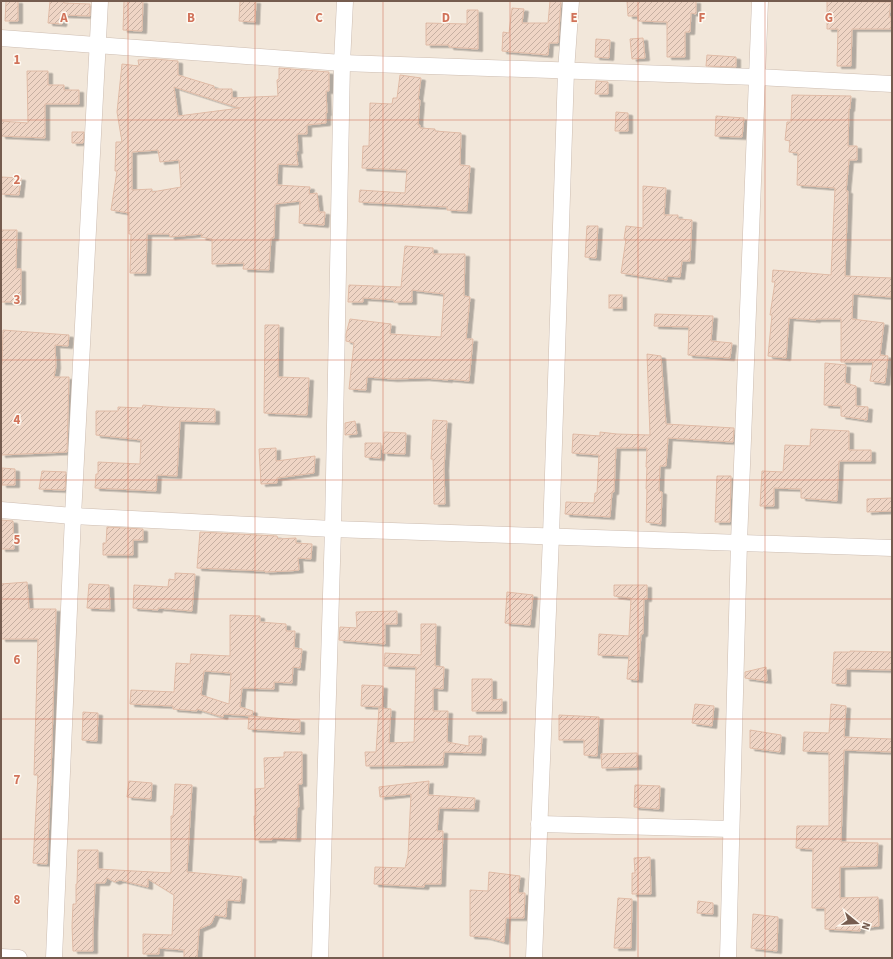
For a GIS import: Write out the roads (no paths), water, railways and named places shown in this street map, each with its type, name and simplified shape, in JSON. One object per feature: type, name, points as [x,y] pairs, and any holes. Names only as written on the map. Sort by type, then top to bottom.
[{"type":"street","points":[[54,958],[73,516],[100,1]]},
{"type":"street","points":[[320,958],[333,529],[342,63],[345,1]]},
{"type":"street","points":[[534,958],[551,536],[566,71],[571,1]]},
{"type":"street","points":[[728,958],[739,542],[760,1]]},
{"type":"street","points":[[1,38],[342,63],[756,77],[892,84]]},
{"type":"street","points":[[1,510],[73,516],[333,529],[892,548]]},
{"type":"street","points":[[539,824],[731,829]]},
{"type":"street","points":[[1,957],[19,958]]}]
